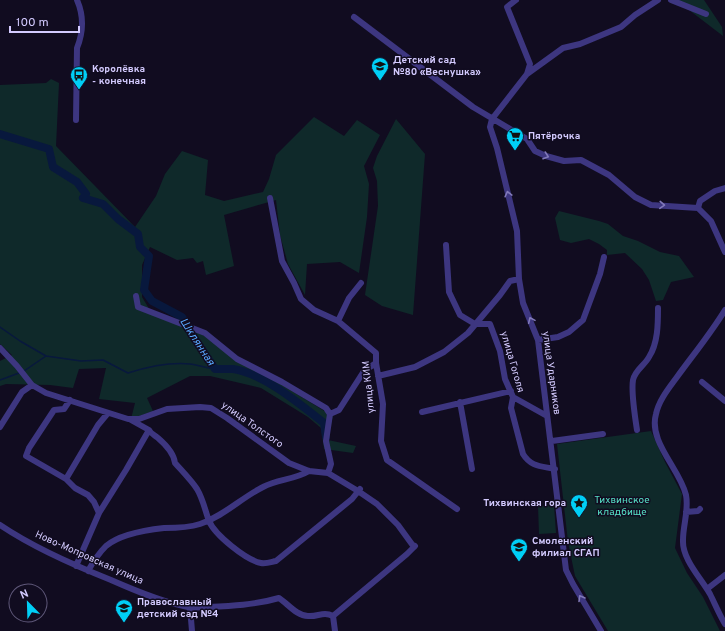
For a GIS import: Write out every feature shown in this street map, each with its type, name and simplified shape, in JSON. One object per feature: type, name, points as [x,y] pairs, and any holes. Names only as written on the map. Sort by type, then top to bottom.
[{"type":"street","points":[[76,120],[77,48],[80,41],[82,18],[81,9],[77,0]]},
{"type":"street","points":[[516,0],[507,6],[530,64],[527,74]]},
{"type":"street","points":[[492,118],[527,74],[562,48],[580,44],[621,26],[658,0]]},
{"type":"street","points":[[671,0],[706,14]]},
{"type":"street","points":[[354,17],[448,90],[473,107],[527,139],[535,151],[564,161],[581,160],[609,175],[635,197],[651,205],[698,208],[711,221],[725,252]]},
{"type":"street","name":"улица Ударников","points":[[492,118],[490,127],[497,148],[517,231],[519,279],[523,303],[538,340],[547,416],[552,441],[566,570],[601,631]]},
{"type":"street","points":[[698,208],[700,201],[715,191],[725,188]]},
{"type":"street","name":"улица КИМ","points":[[270,198],[282,261],[301,299],[314,310],[338,321],[376,353],[376,363],[383,404],[381,441],[387,460],[457,510]]},
{"type":"street","points":[[446,245],[449,292],[460,316],[475,324]]},
{"type":"street","points":[[538,340],[558,337],[570,332],[583,320],[600,274],[604,257]]},
{"type":"street","points":[[378,376],[415,367],[444,352],[468,333],[510,281],[519,279]]},
{"type":"street","points":[[338,321],[349,298],[361,283]]},
{"type":"street","points":[[136,296],[138,307],[205,333],[237,359],[282,382],[326,408],[330,414],[326,441],[331,464],[328,473]]},
{"type":"street","points":[[637,430],[633,379],[640,367],[649,357],[655,345],[658,326],[658,308]]},
{"type":"street","points":[[725,310],[715,327],[663,397],[656,414],[654,428],[662,448],[684,489],[686,496],[686,512],[682,541],[691,566],[707,589],[725,624]]},
{"type":"street","name":"улица Гоголя","points":[[475,324],[490,324],[500,351],[505,379],[512,394],[511,408],[523,454],[526,460],[531,464],[555,469]]},
{"type":"street","points":[[0,348],[32,385],[46,393],[134,421],[148,430],[164,444],[174,458],[175,463],[196,488],[215,531],[227,543],[252,561],[263,564],[276,561],[352,499],[359,490]]},
{"type":"street","points":[[330,414],[339,410],[364,370],[376,363]]},
{"type":"street","points":[[702,382],[725,401]]},
{"type":"street","points":[[0,427],[22,392],[32,385]]},
{"type":"street","points":[[422,412],[460,402],[512,394],[547,416]]},
{"type":"street","points":[[70,400],[64,409],[54,410],[29,448],[26,456],[66,479],[75,488],[88,495],[94,502],[99,513]]},
{"type":"street","points":[[460,402],[472,469]]},
{"type":"street","name":"улица Толстого","points":[[128,420],[140,418],[167,409],[200,407],[211,408],[289,463],[309,471],[328,473],[359,490],[377,504],[398,525],[414,546],[407,554],[333,616]]},
{"type":"street","points":[[66,479],[98,425],[108,413]]},
{"type":"street","points":[[76,566],[99,513],[126,470],[148,430]]},
{"type":"street","points":[[552,441],[603,434]]},
{"type":"street","points":[[88,571],[94,560],[107,546],[141,530],[187,528],[210,521],[264,487],[272,483],[300,477],[309,471]]},
{"type":"street","points":[[686,512],[698,511],[700,509]]},
{"type":"street","name":"Ново-Мопровская улица","points":[[0,525],[20,539],[76,566],[165,601],[190,607],[228,606],[268,601],[279,598],[300,614],[308,616],[327,613],[333,616]]},
{"type":"street","points":[[707,589],[725,574]]},
{"type":"street","points":[[190,607],[192,631]]},
{"type":"street","points":[[333,616],[335,631]]},
{"type":"green space","points":[[676,0],[704,0],[722,27],[723,36]]},
{"type":"green space","points":[[51,79],[59,83],[56,146],[135,227],[156,196],[165,174],[182,151],[208,160],[205,195],[224,201],[263,192],[269,179],[276,155],[314,117],[344,136],[357,120],[380,135],[364,166],[369,184],[367,217],[359,273],[340,262],[307,264],[305,295],[288,264],[280,235],[276,200],[224,215],[234,266],[206,275],[203,261],[197,263],[193,258],[177,260],[150,247],[142,265],[142,297],[151,312],[188,325],[230,353],[333,415],[328,440],[356,446],[353,453],[324,449],[321,428],[308,417],[261,388],[210,376],[190,376],[147,398],[153,411],[131,419],[135,403],[99,399],[106,368],[79,369],[73,388],[50,385],[6,384],[0,386],[0,361],[12,355],[0,344],[0,85],[46,83]]},
{"type":"green space","points":[[396,119],[425,154],[413,315],[382,306],[365,295],[378,206],[377,181],[373,168],[377,156]]},
{"type":"green space","points":[[559,211],[608,224],[623,236],[638,241],[660,252],[679,256],[694,277],[671,282],[663,300],[656,301],[649,280],[642,269],[625,253],[607,255],[607,250],[589,239],[571,243],[560,240],[555,218]]},
{"type":"green space","name":"Тихвинское кладбище","points":[[651,431],[682,494],[675,548],[687,573],[703,597],[720,631],[608,631],[575,576],[568,542],[557,444]]},
{"type":"green space","points":[[554,505],[556,533],[539,534],[538,506]]},
{"type":"waterway","name":"Шклянная","points":[[0,134],[49,149],[53,167],[77,182],[86,194],[83,198],[103,204],[118,219],[138,234],[140,247],[149,256],[144,290],[152,301],[182,317],[215,369],[233,369],[245,372],[269,383],[324,423],[326,437]]},
{"type":"waterway","points":[[0,327],[46,356],[81,361],[103,360],[128,373],[167,364],[190,364],[215,369]]},
{"type":"waterway","points":[[24,371],[46,356]]},
{"type":"waterway","points":[[0,380],[19,373]]},
{"type":"place","name":"Детский сад №80 «Веснушка»","points":[[380,81]]},
{"type":"place","name":"Королёвка - конечная","points":[[79,90]]},
{"type":"place","name":"Пятёрочка","points":[[515,151]]},
{"type":"place","name":"Тихвинская гора","points":[[579,518]]},
{"type":"place","name":"Смоленский филиал СГАП","points":[[519,562]]},
{"type":"place","name":"Православный детский сад №4","points":[[124,623]]}]
